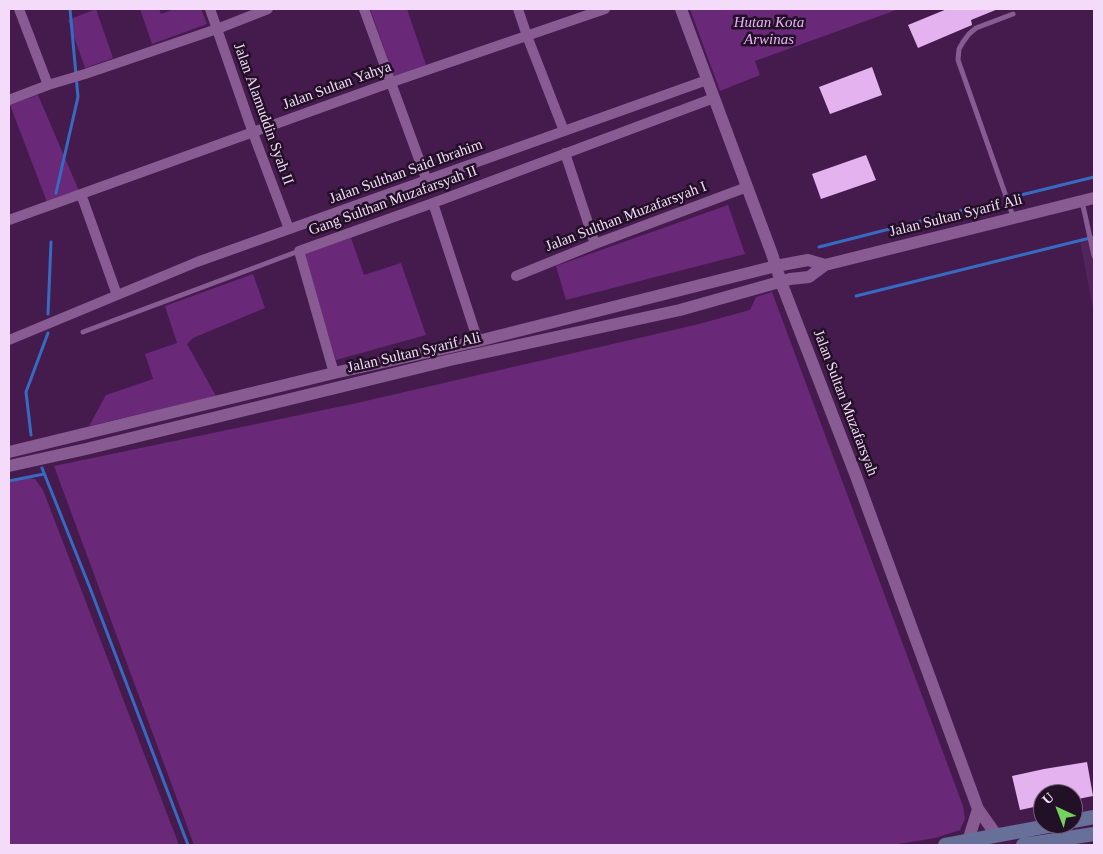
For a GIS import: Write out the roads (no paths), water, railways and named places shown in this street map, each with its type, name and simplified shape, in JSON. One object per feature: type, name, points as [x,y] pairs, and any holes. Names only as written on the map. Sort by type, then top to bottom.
[{"type":"main road","points":[[945,845],[1033,829]]},
{"type":"main road","points":[[1023,845],[1070,842],[1094,834]]},
{"type":"street","points":[[19,9],[48,85]]},
{"type":"street","name":"Jalan Alamuddin Syah II","points":[[210,9],[289,229]]},
{"type":"street","points":[[9,100],[48,85],[217,29],[268,9]]},
{"type":"street","points":[[364,9],[427,181]]},
{"type":"street","points":[[518,9],[564,130]]},
{"type":"street","name":"Jalan Sultan Yahya","points":[[9,220],[392,82],[605,9]]},
{"type":"street","name":"Jalan Sultan Muzafarsyah","points":[[681,9],[978,808],[997,836]]},
{"type":"street","name":"Jalan Sulthan Said Ibrahim","points":[[9,340],[197,262],[707,80]]},
{"type":"street","name":"Gang Sulthan Muzafarsyah II","points":[[299,251],[434,203],[714,98]]},
{"type":"street","points":[[565,153],[595,244]]},
{"type":"street","name":"Jalan Sulthan Muzafarsyah I","points":[[516,276],[747,187]]},
{"type":"street","points":[[81,194],[117,295]]},
{"type":"street","name":"Jalan Sultan Syarif Ali","points":[[9,466],[74,452],[441,362],[680,310],[809,276],[825,265],[1088,200]]},
{"type":"street","points":[[434,203],[478,340]]},
{"type":"street","points":[[299,251],[334,373]]},
{"type":"street","name":"Jalan Sultan Syarif Ali","points":[[9,452],[478,340],[776,266],[808,260],[825,265]]},
{"type":"street","points":[[70,436],[74,452]]},
{"type":"street","points":[[968,842],[978,808]]},
{"type":"lane","points":[[1013,14],[976,28],[969,34],[959,49],[958,60],[1014,219]]},
{"type":"lane","points":[[1088,200],[1094,256]]},
{"type":"lane","name":"Gang Sulthan Muzafarsyah II","points":[[83,332],[299,251]]},
{"type":"waterway","points":[[56,193],[78,97],[70,9]]},
{"type":"waterway","points":[[1021,195],[1094,177]]},
{"type":"waterway","points":[[819,247],[968,209]]},
{"type":"waterway","points":[[856,296],[1094,237]]},
{"type":"waterway","points":[[48,314],[51,242]]},
{"type":"waterway","points":[[31,435],[26,392],[48,333]]},
{"type":"waterway","points":[[42,468],[188,845]]},
{"type":"waterway","points":[[9,481],[44,474]]},
{"type":"park label","name":"Hutan Kota Arwinas","points":[[769,32]]}]
